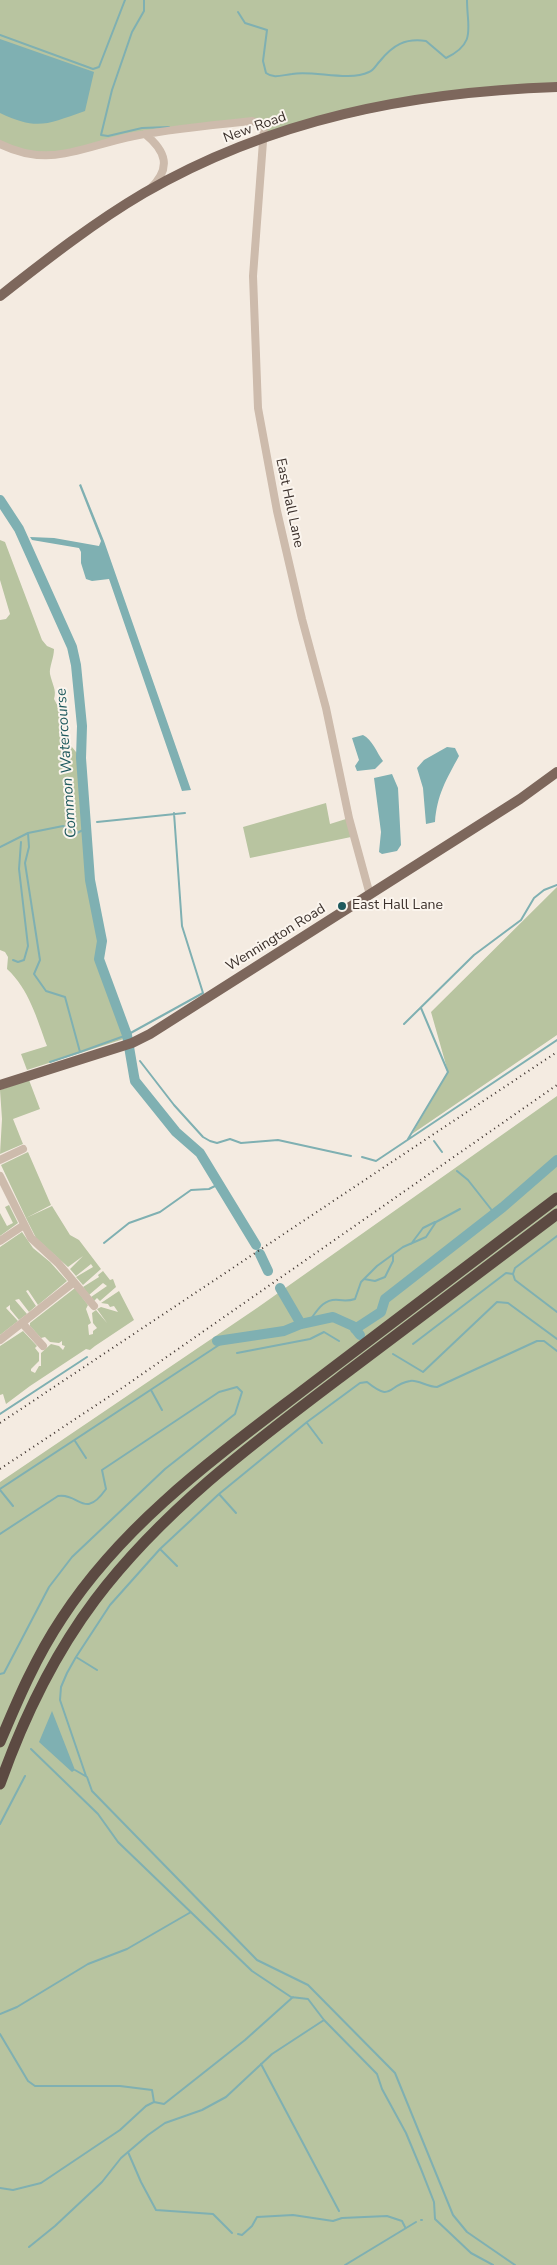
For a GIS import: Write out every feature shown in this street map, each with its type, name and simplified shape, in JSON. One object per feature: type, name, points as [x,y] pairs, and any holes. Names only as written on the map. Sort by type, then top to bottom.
[{"type":"highway","points":[[0,1742],[34,1665],[62,1617],[86,1585],[134,1529],[202,1468],[557,1198]]},
{"type":"highway","points":[[0,1784],[24,1722],[64,1646],[96,1600],[136,1550],[170,1516],[269,1431],[557,1214]]},
{"type":"main road","name":"New Road","points":[[0,296],[80,235],[145,193],[206,162],[264,136],[343,113],[401,101],[465,92],[557,87]]},
{"type":"main road","name":"Wennington Road","points":[[0,1085],[132,1043],[217,993],[520,799],[557,772]]},
{"type":"street","points":[[0,144],[24,154],[53,156],[145,134],[252,122],[260,124],[264,128],[264,136]]},
{"type":"street","points":[[145,134],[157,143],[164,155],[164,166],[160,177],[145,193]]},
{"type":"street","name":"East Hall Lane","points":[[264,136],[252,276],[258,408],[277,512],[302,619],[326,708],[349,818],[370,895]]},
{"type":"street","points":[[0,1160],[23,1149]]},
{"type":"street","points":[[0,1176],[24,1225],[40,1249],[58,1263],[94,1306]]},
{"type":"street","points":[[0,1241],[24,1225]]},
{"type":"street","points":[[0,1340],[74,1282]]},
{"type":"street","points":[[22,1324],[43,1346]]},
{"type":"green space","points":[[0,0],[557,0],[557,87],[465,92],[264,136],[260,124],[183,128],[53,156],[0,144]]},
{"type":"green space","points":[[0,540],[5,542],[42,640],[47,646],[54,649],[50,674],[55,690],[54,699],[60,710],[60,716],[66,721],[62,735],[81,758],[90,880],[102,941],[99,959],[130,1037],[27,1070],[21,1054],[47,1046],[27,995],[7,969],[8,957],[5,952],[0,950],[0,620],[6,619],[10,614],[0,580]]},
{"type":"green space","points":[[326,803],[330,824],[349,818],[351,837],[250,858],[243,827]]},
{"type":"green space","points":[[557,887],[557,1035],[412,1134],[448,1072],[431,1012]]},
{"type":"green space","points":[[29,1080],[40,1109],[13,1119],[23,1144],[0,1154],[2,1119],[0,1090]]},
{"type":"green space","points":[[557,1096],[557,2265],[0,2265],[0,1482],[257,1308]]},
{"type":"green space","points":[[28,1152],[51,1205],[26,1218],[1,1165]]},
{"type":"green space","points":[[9,1205],[18,1223],[0,1236],[0,1213],[7,1226],[13,1223],[5,1207]]},
{"type":"green space","points":[[52,1206],[70,1235],[79,1240],[101,1269],[83,1285],[76,1277],[93,1267],[91,1264],[76,1276],[70,1269],[83,1256],[68,1267],[36,1238],[26,1218]]},
{"type":"green space","points":[[22,1232],[33,1248],[50,1262],[67,1281],[38,1305],[28,1290],[26,1291],[36,1306],[29,1312],[19,1299],[15,1300],[27,1314],[19,1320],[10,1309],[10,1305],[6,1308],[18,1321],[0,1335],[0,1247]]},
{"type":"green space","points":[[103,1271],[110,1280],[113,1279],[116,1287],[100,1301],[97,1298],[94,1301],[91,1297],[107,1286],[103,1283],[89,1295],[83,1287],[99,1277],[98,1275]]},
{"type":"green space","points":[[75,1288],[88,1305],[86,1309],[91,1323],[88,1325],[89,1335],[93,1334],[93,1331],[97,1328],[93,1323],[92,1313],[96,1310],[107,1323],[97,1309],[101,1307],[118,1312],[114,1306],[110,1307],[108,1304],[101,1303],[119,1291],[134,1320],[90,1350],[86,1349],[6,1404],[3,1394],[0,1395],[0,1346],[23,1331],[37,1346],[35,1348],[39,1353],[39,1361],[31,1369],[35,1373],[39,1366],[41,1366],[41,1353],[51,1344],[59,1346],[63,1350],[65,1346],[62,1345],[62,1341],[59,1343],[50,1342],[45,1337],[41,1338],[30,1326],[30,1323]]},
{"type":"water","points":[[0,39],[94,72],[85,111],[42,124],[24,122],[0,113]]},
{"type":"water","points":[[81,484],[104,541],[191,790],[182,791],[109,579],[92,581],[86,579],[79,548],[32,540],[30,537],[54,538],[99,546],[101,541],[79,485]]},
{"type":"water","points":[[363,735],[372,743],[383,761],[375,769],[357,771],[355,766],[359,760],[352,738]]},
{"type":"water","points":[[447,747],[455,748],[459,756],[440,796],[435,822],[426,824],[423,788],[417,768],[424,760]]},
{"type":"water","points":[[392,774],[398,788],[401,845],[397,851],[382,854],[379,852],[381,832],[374,778]]},
{"type":"water","points":[[52,1711],[75,1770],[72,1772],[39,1742]]},
{"type":"waterway","points":[[0,35],[93,69],[99,67],[125,0]]},
{"type":"waterway","points":[[144,0],[144,11],[132,32],[112,90],[101,135],[108,136],[142,128],[169,127]]},
{"type":"waterway","points":[[238,12],[245,23],[267,30],[263,61],[266,73],[269,75],[310,73],[351,76],[371,71],[385,55],[395,47],[406,42],[426,41],[446,58],[456,52],[462,47],[468,34],[467,0]]},
{"type":"waterway","name":"Common Watercourse","points":[[0,500],[19,529],[72,647],[76,665],[82,726],[81,758],[90,880],[102,941],[99,959],[127,1035],[135,1081],[176,1132],[200,1153],[256,1245]]},
{"type":"waterway","points":[[28,833],[29,847],[25,863],[40,960],[34,974],[46,991],[65,997],[80,1052],[127,1035],[203,993],[182,926],[174,813]]},
{"type":"waterway","points":[[97,822],[185,813]]},
{"type":"waterway","points":[[0,847],[28,833],[63,826],[77,833],[85,829]]},
{"type":"waterway","points":[[13,960],[18,962],[24,960],[28,946],[19,869],[21,842]]},
{"type":"waterway","points":[[404,1024],[474,955],[521,920],[534,898],[544,890],[557,885]]},
{"type":"waterway","points":[[408,1139],[448,1072],[421,1008]]},
{"type":"waterway","points":[[362,1157],[376,1161],[557,1040]]},
{"type":"waterway","points":[[50,1062],[80,1052]]},
{"type":"waterway","points":[[140,1061],[174,1105],[203,1137],[210,1141],[217,1143],[230,1139],[241,1143],[278,1140],[351,1156]]},
{"type":"waterway","points":[[434,1141],[442,1152]]},
{"type":"waterway","points":[[355,1329],[381,1312],[385,1299],[503,1207],[557,1160]]},
{"type":"waterway","points":[[457,1171],[468,1180],[494,1213]]},
{"type":"waterway","points":[[104,1243],[129,1223],[160,1212],[191,1190],[209,1189],[219,1184]]},
{"type":"waterway","points":[[308,1323],[325,1303],[333,1300],[347,1301],[355,1299],[361,1282],[377,1266],[403,1247],[426,1237],[436,1222],[460,1209]]},
{"type":"waterway","points":[[411,1244],[423,1228],[435,1222]]},
{"type":"waterway","points":[[513,1274],[515,1268],[557,1236]]},
{"type":"waterway","points":[[260,1254],[268,1271]]},
{"type":"waterway","points":[[364,1279],[375,1281],[385,1277],[393,1261],[393,1256]]},
{"type":"waterway","points":[[413,1344],[506,1273],[513,1274],[515,1280],[557,1312]]},
{"type":"waterway","points":[[280,1288],[301,1324]]},
{"type":"waterway","points":[[393,1354],[423,1372],[497,1302],[508,1303],[557,1339]]},
{"type":"waterway","points":[[217,1341],[284,1331],[301,1324],[333,1317],[353,1326],[360,1335]]},
{"type":"waterway","points":[[237,1353],[310,1339],[324,1332],[339,1341]]},
{"type":"waterway","points":[[0,1489],[228,1339]]},
{"type":"waterway","points":[[76,1657],[110,1605],[160,1549],[219,1494],[307,1422],[360,1383],[367,1382],[375,1388],[386,1392],[403,1383],[413,1381],[437,1387],[537,1341],[544,1341],[557,1351]]},
{"type":"waterway","points":[[0,1414],[87,1357]]},
{"type":"waterway","points":[[0,1534],[58,1496],[72,1498],[82,1503],[92,1503],[106,1489],[102,1470],[219,1392],[237,1387],[242,1392],[235,1414],[165,1469],[72,1557],[49,1587],[4,1673],[0,1674]]},
{"type":"waterway","points":[[151,1390],[162,1410]]},
{"type":"waterway","points":[[307,1423],[322,1443]]},
{"type":"waterway","points":[[75,1441],[86,1458]]},
{"type":"waterway","points":[[0,1490],[13,1506]]},
{"type":"waterway","points":[[219,1494],[236,1513]]},
{"type":"waterway","points":[[160,1549],[177,1566]]},
{"type":"waterway","points":[[86,1776],[60,1700],[61,1687],[76,1657],[97,1670]]},
{"type":"waterway","points":[[31,1749],[98,1814],[118,1842],[252,1971],[291,1997],[308,1999],[324,2020],[377,2074],[382,2089],[406,2133],[421,2169],[434,2202],[435,2219],[471,2253],[493,2265]]},
{"type":"waterway","points":[[75,1770],[87,1777],[92,1791],[257,1960],[308,1985],[395,2073],[453,2215],[467,2232],[515,2265]]},
{"type":"waterway","points":[[0,1824],[25,1776]]},
{"type":"waterway","points":[[0,2014],[17,2007],[88,1964],[127,1949],[191,1912]]},
{"type":"waterway","points":[[0,2188],[13,2190],[41,2183],[120,2130],[146,2106],[154,2102],[164,2104],[245,2040],[293,1997]]},
{"type":"waterway","points":[[29,2247],[55,2226],[102,2182],[121,2158],[148,2135],[165,2123],[202,2110],[226,2097],[272,2054],[324,2020]]},
{"type":"waterway","points":[[0,2034],[28,2081],[35,2086],[120,2086],[152,2090],[154,2102]]},
{"type":"waterway","points":[[261,2064],[339,2211]]},
{"type":"waterway","points":[[128,2152],[156,2210],[213,2214],[232,2233]]},
{"type":"waterway","points":[[238,2234],[242,2235],[252,2226],[257,2217],[293,2215],[333,2221],[342,2218],[387,2216],[402,2221],[405,2227]]},
{"type":"waterway","points":[[345,2265],[416,2222]]},
{"type":"railway","points":[[0,1423],[557,1052]]},
{"type":"railway","points":[[0,1469],[125,1386],[557,1085]]},
{"type":"place","name":"East Hall Lane","points":[[342,906]]}]
